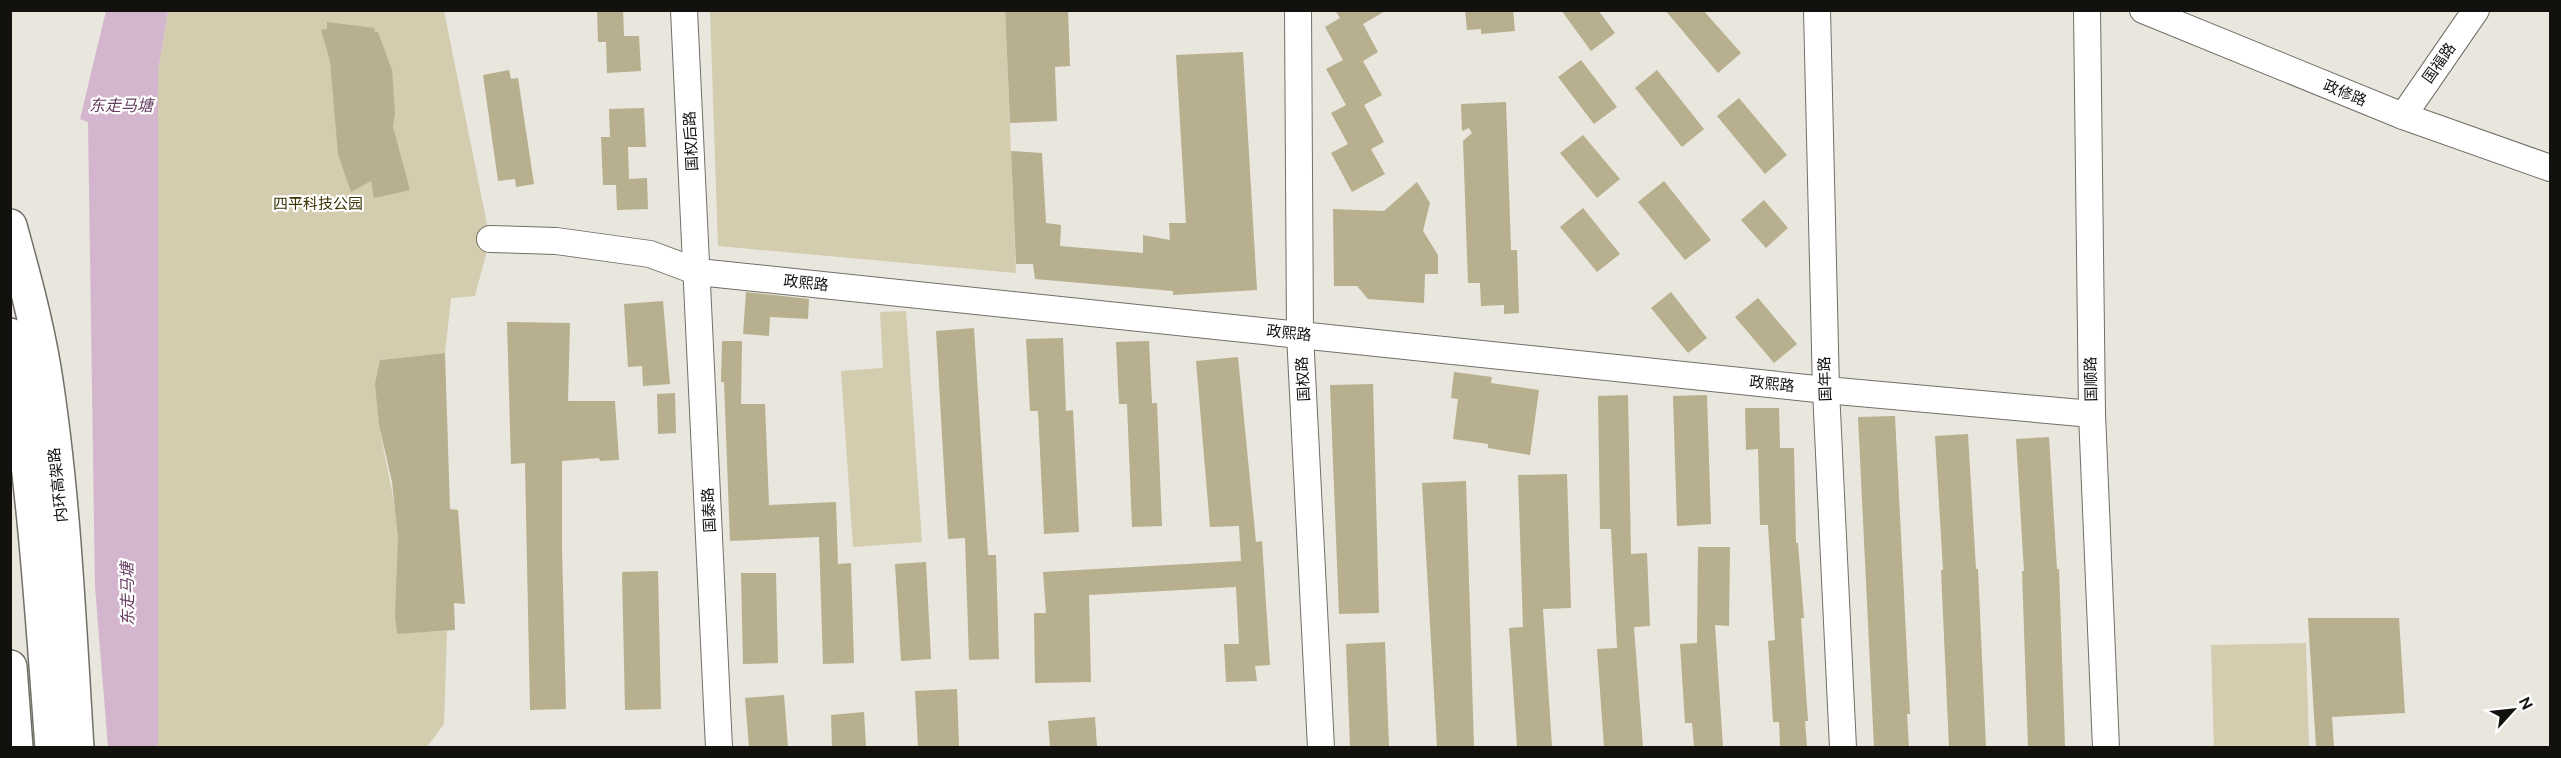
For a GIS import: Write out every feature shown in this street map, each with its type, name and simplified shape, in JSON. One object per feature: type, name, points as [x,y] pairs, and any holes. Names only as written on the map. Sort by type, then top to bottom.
[{"type":"highway","name":"内环高架路","points":[[10,226],[26,281],[44,366],[59,478],[77,747]]},
{"type":"highway","name":"内环高架路","points":[[10,335],[24,417],[33,499],[52,747]]},
{"type":"highway","points":[[10,667],[16,747]]},
{"type":"street","name":"国权后路","points":[[684,10],[699,272]]},
{"type":"street","name":"国权路","points":[[1298,10],[1300,334],[1321,747]]},
{"type":"street","name":"国年路","points":[[1817,10],[1826,390],[1843,747]]},
{"type":"street","name":"国顺路","points":[[2087,10],[2092,414],[2106,747]]},
{"type":"street","name":"政修路","points":[[2143,10],[2403,116],[2550,168]]},
{"type":"street","name":"国福路","points":[[2403,116],[2476,10]]},
{"type":"street","name":"政熙路","points":[[490,238],[556,241],[650,254],[699,272],[1826,390],[2092,414]]},
{"type":"street","name":"国泰路","points":[[699,272],[719,747]]},
{"type":"green space","name":"四平科技公园","points":[[168,11],[444,11],[490,239],[475,296],[451,298],[445,353],[380,360],[377,382],[377,404],[398,537],[397,633],[447,631],[444,724],[427,747],[158,748],[158,71]]},
{"type":"green space","points":[[710,11],[1005,11],[1016,273],[718,246]]},
{"type":"green space","points":[[906,311],[922,542],[853,547],[841,371],[883,368],[880,312]]},
{"type":"green space","points":[[2306,643],[2309,747],[2214,747],[2211,645]]},
{"type":"water","name":"东走马塘","points":[[106,11],[168,11],[158,71],[158,747],[108,747],[95,587],[88,122],[80,119]]},
{"type":"building","points":[[597,10],[623,10],[624,36],[639,36],[641,71],[607,73],[606,42],[598,42]]},
{"type":"building","points":[[1005,10],[1068,10],[1070,66],[1055,67],[1057,121],[1010,123]]},
{"type":"building","points":[[1335,10],[1387,10],[1363,24],[1378,52],[1363,61],[1382,95],[1364,105],[1384,142],[1371,149],[1385,174],[1352,192],[1331,153],[1348,144],[1331,113],[1346,105],[1326,69],[1343,60],[1325,27],[1340,18]]},
{"type":"building","points":[[1465,10],[1513,10],[1515,31],[1481,34],[1481,29],[1467,30]]},
{"type":"building","points":[[1561,10],[1598,10],[1615,33],[1591,51]]},
{"type":"building","points":[[1665,10],[1703,10],[1741,53],[1718,73]]},
{"type":"building","points":[[327,22],[374,28],[375,32],[378,32],[392,70],[395,112],[393,127],[410,190],[374,198],[371,181],[351,192],[338,154],[330,61],[321,30],[327,29]]},
{"type":"building","points":[[1243,52],[1257,290],[1173,295],[1173,291],[1035,279],[1033,264],[1016,264],[1011,151],[1042,153],[1046,223],[1061,225],[1060,246],[1143,253],[1143,235],[1170,240],[1169,223],[1186,223],[1176,55]]},
{"type":"building","points":[[1581,60],[1617,107],[1594,124],[1558,77]]},
{"type":"building","points":[[509,70],[511,79],[518,78],[534,184],[516,187],[515,179],[498,181],[483,75]]},
{"type":"building","points":[[1657,70],[1704,129],[1682,147],[1635,88]]},
{"type":"building","points":[[1739,98],[1787,155],[1765,174],[1717,116]]},
{"type":"building","points":[[1506,102],[1511,250],[1517,250],[1519,313],[1504,314],[1504,305],[1481,306],[1480,283],[1468,283],[1463,141],[1472,133],[1469,128],[1462,131],[1461,104]]},
{"type":"building","points":[[644,108],[646,147],[628,147],[629,179],[647,178],[648,209],[617,210],[616,185],[603,185],[601,137],[610,137],[609,109]]},
{"type":"building","points":[[1583,135],[1620,179],[1597,198],[1560,153]]},
{"type":"building","points":[[1664,181],[1711,240],[1685,260],[1638,202]]},
{"type":"building","points":[[1417,182],[1430,203],[1423,231],[1438,255],[1438,274],[1425,274],[1424,303],[1368,299],[1357,286],[1334,286],[1333,209],[1384,211]]},
{"type":"building","points":[[1764,200],[1788,228],[1766,248],[1741,220]]},
{"type":"building","points":[[1583,208],[1620,254],[1597,272],[1560,227]]},
{"type":"building","points":[[746,292],[809,299],[808,319],[770,317],[769,336],[743,334]]},
{"type":"building","points":[[1671,292],[1707,338],[1688,353],[1651,308]]},
{"type":"building","points":[[1758,298],[1797,344],[1774,363],[1735,317]]},
{"type":"building","points":[[663,301],[670,384],[643,386],[642,366],[628,367],[624,304]]},
{"type":"building","points":[[507,322],[570,323],[568,401],[615,401],[619,460],[600,461],[599,458],[562,461],[566,709],[530,710],[525,463],[511,464]]},
{"type":"building","points":[[974,328],[988,555],[996,555],[999,659],[969,660],[965,538],[948,539],[936,331]]},
{"type":"building","points":[[1063,338],[1066,411],[1073,410],[1079,532],[1044,534],[1038,411],[1030,411],[1026,339]]},
{"type":"building","points":[[722,341],[742,341],[741,404],[765,404],[769,505],[836,502],[838,564],[851,563],[854,663],[823,664],[819,537],[730,541],[724,382],[721,382]]},
{"type":"building","points":[[1149,341],[1152,403],[1157,403],[1162,526],[1132,527],[1127,404],[1119,404],[1116,342]]},
{"type":"building","points":[[445,353],[450,509],[458,510],[465,604],[454,603],[455,630],[397,634],[395,616],[398,537],[392,482],[379,425],[375,384],[380,360]]},
{"type":"building","points":[[1238,357],[1256,542],[1262,541],[1270,665],[1255,666],[1257,681],[1226,682],[1224,644],[1239,644],[1236,587],[1089,595],[1091,682],[1035,683],[1034,613],[1046,613],[1043,572],[1241,561],[1239,526],[1210,527],[1196,361]]},
{"type":"building","points":[[1454,372],[1492,377],[1491,383],[1539,390],[1530,455],[1488,448],[1488,444],[1453,439],[1458,399],[1451,398]]},
{"type":"building","points":[[1373,384],[1379,613],[1339,614],[1330,385]]},
{"type":"building","points":[[675,393],[676,433],[658,434],[657,394]]},
{"type":"building","points":[[1628,395],[1631,554],[1647,553],[1650,626],[1634,627],[1643,747],[1604,747],[1597,649],[1617,648],[1611,529],[1600,529],[1598,396]]},
{"type":"building","points":[[1707,395],[1711,524],[1677,526],[1673,396]]},
{"type":"building","points":[[1745,408],[1779,408],[1780,448],[1794,448],[1796,543],[1798,543],[1804,618],[1801,618],[1808,721],[1805,721],[1807,747],[1780,747],[1779,722],[1773,722],[1768,641],[1775,640],[1768,525],[1760,525],[1758,449],[1746,450]]},
{"type":"building","points":[[1895,416],[1910,714],[1907,714],[1909,747],[1874,747],[1858,417]]},
{"type":"building","points":[[1968,434],[1976,569],[1978,569],[1986,747],[1949,747],[1941,570],[1943,570],[1935,436]]},
{"type":"building","points":[[2049,437],[2057,569],[2059,569],[2065,747],[2028,747],[2022,571],[2024,571],[2016,439]]},
{"type":"building","points":[[1567,474],[1571,608],[1543,609],[1552,747],[1517,747],[1509,628],[1523,627],[1518,475]]},
{"type":"building","points":[[1466,481],[1474,747],[1437,747],[1422,483]]},
{"type":"building","points":[[1698,547],[1730,547],[1729,626],[1715,625],[1723,747],[1694,747],[1692,723],[1685,723],[1680,644],[1697,643]]},
{"type":"building","points":[[926,562],[931,659],[901,661],[895,564]]},
{"type":"building","points":[[658,571],[661,709],[625,710],[622,572]]},
{"type":"building","points":[[741,573],[776,573],[778,663],[743,664]]},
{"type":"building","points":[[2308,618],[2399,618],[2405,713],[2332,717],[2334,747],[2316,747]]},
{"type":"building","points":[[1385,642],[1389,747],[1350,747],[1346,644]]},
{"type":"building","points":[[957,689],[959,747],[918,747],[915,691]]},
{"type":"building","points":[[784,695],[788,747],[749,747],[745,698]]},
{"type":"building","points":[[864,712],[866,747],[832,747],[831,715]]},
{"type":"building","points":[[1095,717],[1097,747],[1050,747],[1048,721]]}]
